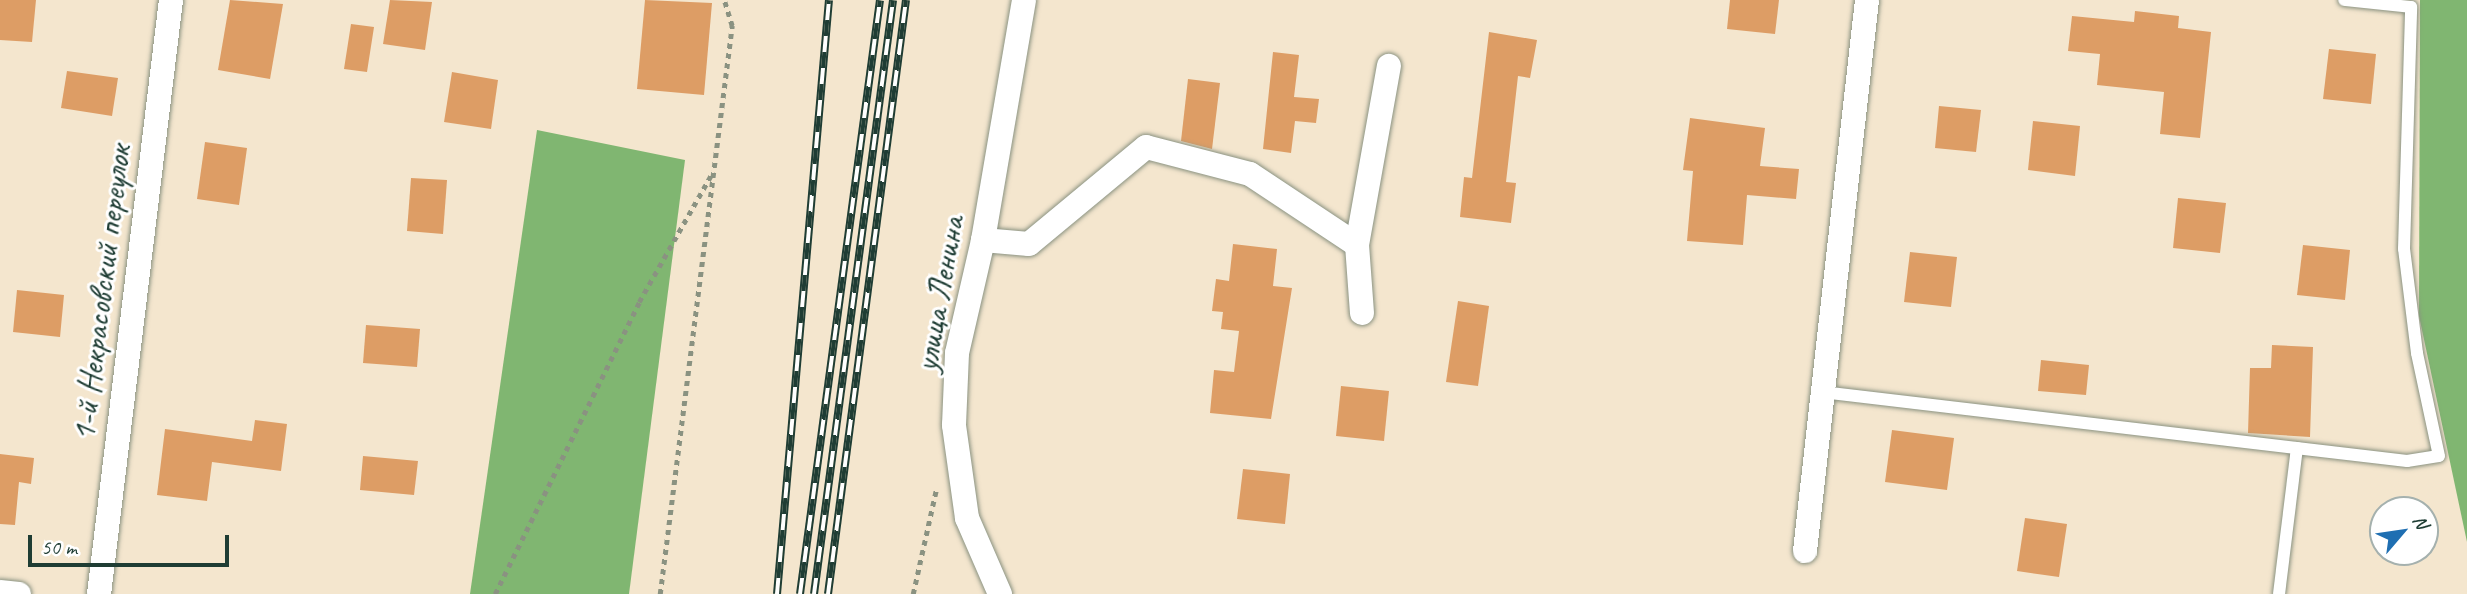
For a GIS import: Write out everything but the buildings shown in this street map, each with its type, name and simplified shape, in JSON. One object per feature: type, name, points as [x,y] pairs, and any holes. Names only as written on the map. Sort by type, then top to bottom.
[{"type":"street","name":"1-й Некрасовский переулок","points":[[99,594],[171,0]]},
{"type":"street","name":"улица Ленина","points":[[1000,594],[967,519],[954,425],[957,354],[984,240],[1024,0]]},
{"type":"street","points":[[1805,551],[1867,0]]},
{"type":"street","points":[[1362,313],[1357,245],[1389,66]]},
{"type":"street","points":[[984,240],[1028,244],[1146,147],[1250,174],[1357,245]]},
{"type":"street","points":[[0,592],[19,594]]},
{"type":"lane","points":[[1822,392],[2407,461],[2439,456],[2417,353],[2404,249],[2412,7],[2344,0]]},
{"type":"lane","points":[[2279,594],[2297,448]]},
{"type":"path","points":[[660,594],[732,26],[724,0]]},
{"type":"path","points":[[495,594],[639,302],[714,169]]},
{"type":"path","points":[[913,594],[939,478]]},
{"type":"green space","points":[[2420,0],[2467,0],[2467,542],[2419,316]]},
{"type":"green space","points":[[537,130],[685,160],[629,594],[470,594]]},
{"type":"railway","points":[[777,594],[829,0]]},
{"type":"railway","points":[[800,594],[880,0]]},
{"type":"railway","points":[[814,594],[893,0]]},
{"type":"railway","points":[[828,594],[906,0]]}]
